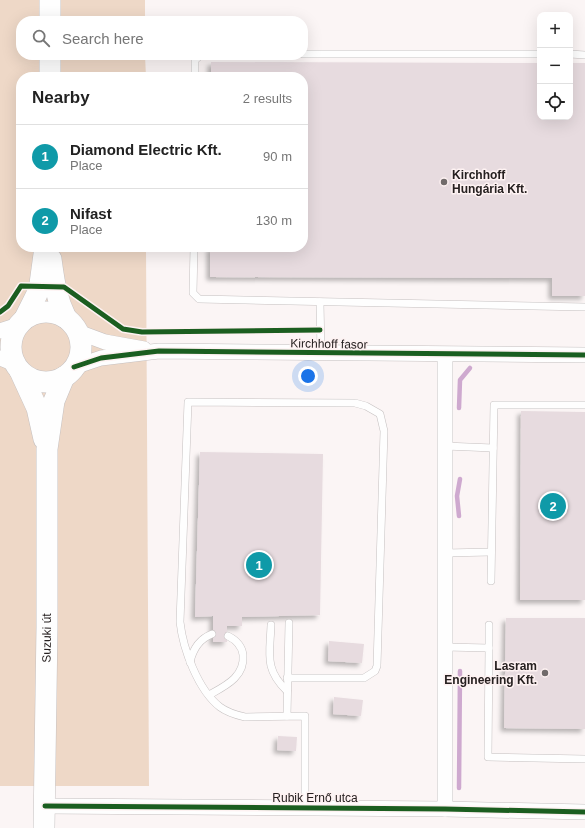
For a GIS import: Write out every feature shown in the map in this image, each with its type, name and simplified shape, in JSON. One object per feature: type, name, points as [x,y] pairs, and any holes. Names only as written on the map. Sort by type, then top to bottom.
[{"type":"main road","points":[[50,0],[50,16]]},
{"type":"main road","points":[[50,60],[50,72]]},
{"type":"main road","points":[[45,252],[37,294],[14,325],[10,347],[12,365],[37,408],[46,449]]},
{"type":"main road","points":[[46,449],[54,401],[69,372],[78,360],[81,351],[81,343],[60,306],[55,290],[50,252]]},
{"type":"main road","points":[[14,325],[35,313],[46,311],[57,313],[72,325]]},
{"type":"main road","points":[[12,365],[31,379],[42,382],[53,381],[69,372]]},
{"type":"main road","name":"Suzuki út","points":[[44,828],[47,627],[46,449]]},
{"type":"street","name":"Kirchhoff fasor","points":[[72,325],[105,342],[159,351]]},
{"type":"street","name":"Kirchhoff fasor","points":[[69,372],[101,358],[159,351],[321,354],[585,355]]},
{"type":"street","points":[[445,355],[445,809]]},
{"type":"street","name":"Rubik Ernő utca","points":[[45,806],[445,809],[585,812]]},
{"type":"lane","points":[[308,54],[537,54]]},
{"type":"lane","points":[[573,54],[585,54]]},
{"type":"lane","points":[[195,60],[195,72]]},
{"type":"lane","points":[[194,252],[193,293],[199,299],[585,307]]},
{"type":"lane","points":[[320,302],[321,354]]},
{"type":"lane","points":[[287,678],[364,678],[375,671],[377,666],[384,431],[380,414],[366,406],[355,403],[188,402],[180,622],[184,645],[190,662],[209,695],[219,706],[236,715],[245,717],[305,716],[305,808]]},
{"type":"lane","points":[[491,581],[494,405],[585,405]]},
{"type":"lane","points":[[445,446],[493,448]]},
{"type":"lane","points":[[445,553],[491,552]]},
{"type":"lane","points":[[287,716],[289,623]]},
{"type":"lane","points":[[271,625],[269,662],[277,682],[287,691]]},
{"type":"lane","points":[[489,625],[488,757],[585,759]]},
{"type":"lane","points":[[190,662],[192,654],[201,640],[212,634]]},
{"type":"lane","points":[[209,695],[233,680],[242,667],[243,657],[241,647],[228,636]]},
{"type":"lane","points":[[445,647],[489,648]]},
{"type":"shaded area","points":[[0,0],[145,0],[145,16],[16,16],[16,60],[145,60],[146,72],[16,72],[16,252],[146,252],[149,786],[0,786]]},
{"type":"building","name":"Kirchhoff Hungária Kft.","points":[[211,62],[537,63],[537,120],[573,120],[573,63],[585,63],[585,296],[552,296],[552,278],[210,277],[210,252],[308,252],[308,72],[211,72]]},
{"type":"building","points":[[521,411],[585,412],[585,600],[520,600]]},
{"type":"building","points":[[200,452],[323,454],[320,615],[242,617],[242,626],[227,626],[227,642],[213,642],[213,616],[195,617]]},
{"type":"building","name":"Lasram Engineering Kft.","points":[[506,618],[585,618],[585,729],[504,728]]},
{"type":"building","points":[[329,641],[364,644],[362,663],[328,661]]},
{"type":"building","points":[[334,697],[363,700],[361,716],[333,714]]},
{"type":"building","points":[[278,736],[297,737],[296,751],[277,750]]},
{"type":"waterway","points":[[459,408],[460,380],[470,368]]},
{"type":"waterway","points":[[459,516],[457,496],[460,479]]},
{"type":"waterway","points":[[459,788],[460,671]]},
{"type":"cycle path","points":[[0,312],[8,306],[21,286],[64,287],[123,329],[142,332],[320,330]]},
{"type":"cycle path","points":[[74,367],[101,358],[159,351],[585,355]]},
{"type":"cycle path","points":[[45,806],[445,809],[585,812]]},
{"type":"place","name":"Kirchhoff Hungária Kft.","points":[[444,182]]},
{"type":"place","name":"Nifast","points":[[553,506]]},
{"type":"place","name":"Diamond Electric Kft.","points":[[259,565]]},
{"type":"place","name":"Lasram Engineering Kft.","points":[[545,673]]}]
